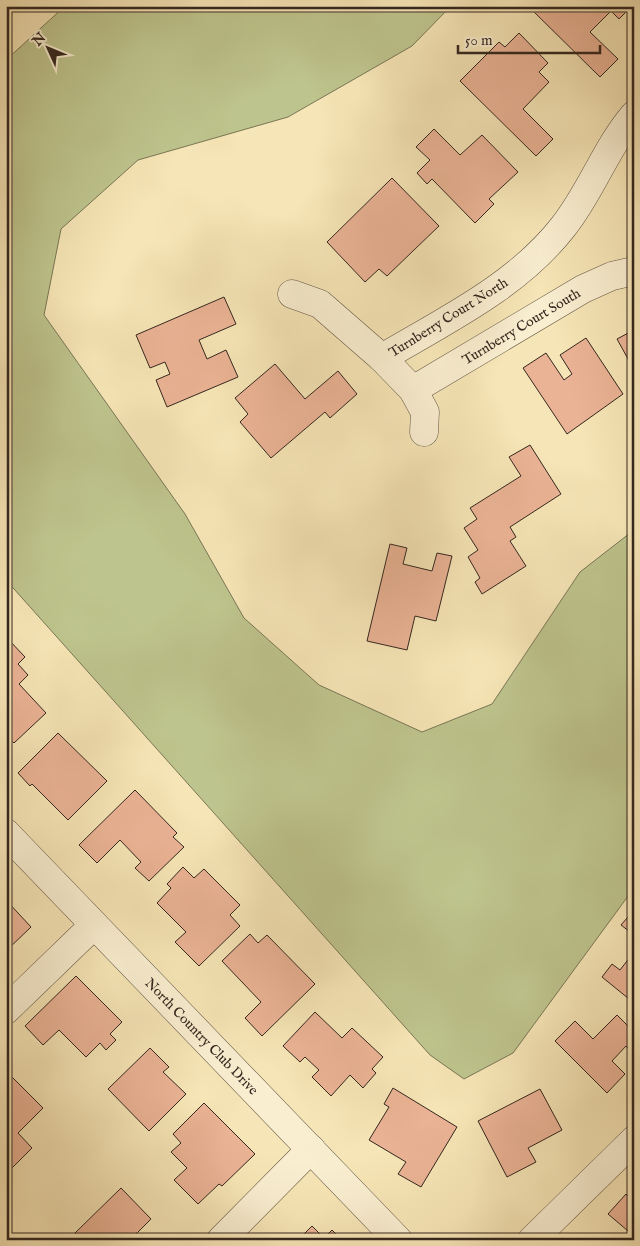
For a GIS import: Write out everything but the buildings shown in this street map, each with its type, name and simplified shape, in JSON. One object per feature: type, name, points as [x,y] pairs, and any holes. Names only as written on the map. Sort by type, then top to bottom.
[{"type":"street","name":"Turnberry Court North","points":[[292,294],[320,304],[382,358],[499,288],[535,258],[563,228],[587,193],[609,150],[634,115]]},
{"type":"street","name":"Turnberry Court South","points":[[413,390],[583,289],[612,276],[634,271]]},
{"type":"street","points":[[382,358],[413,390],[424,412],[424,432]]},
{"type":"street","name":"North Country Club Drive","points":[[6,833],[398,1240]]},
{"type":"street","points":[[6,1010],[94,925]]},
{"type":"street","points":[[532,1240],[634,1140]]},
{"type":"street","points":[[220,1240],[311,1149]]},
{"type":"green space","points":[[65,6],[451,6],[412,46],[288,117],[138,160],[61,229],[44,315],[185,514],[244,618],[319,685],[422,732],[492,704],[580,572],[634,530],[634,888],[513,1053],[464,1079],[430,1055],[6,580],[6,60]]}]
